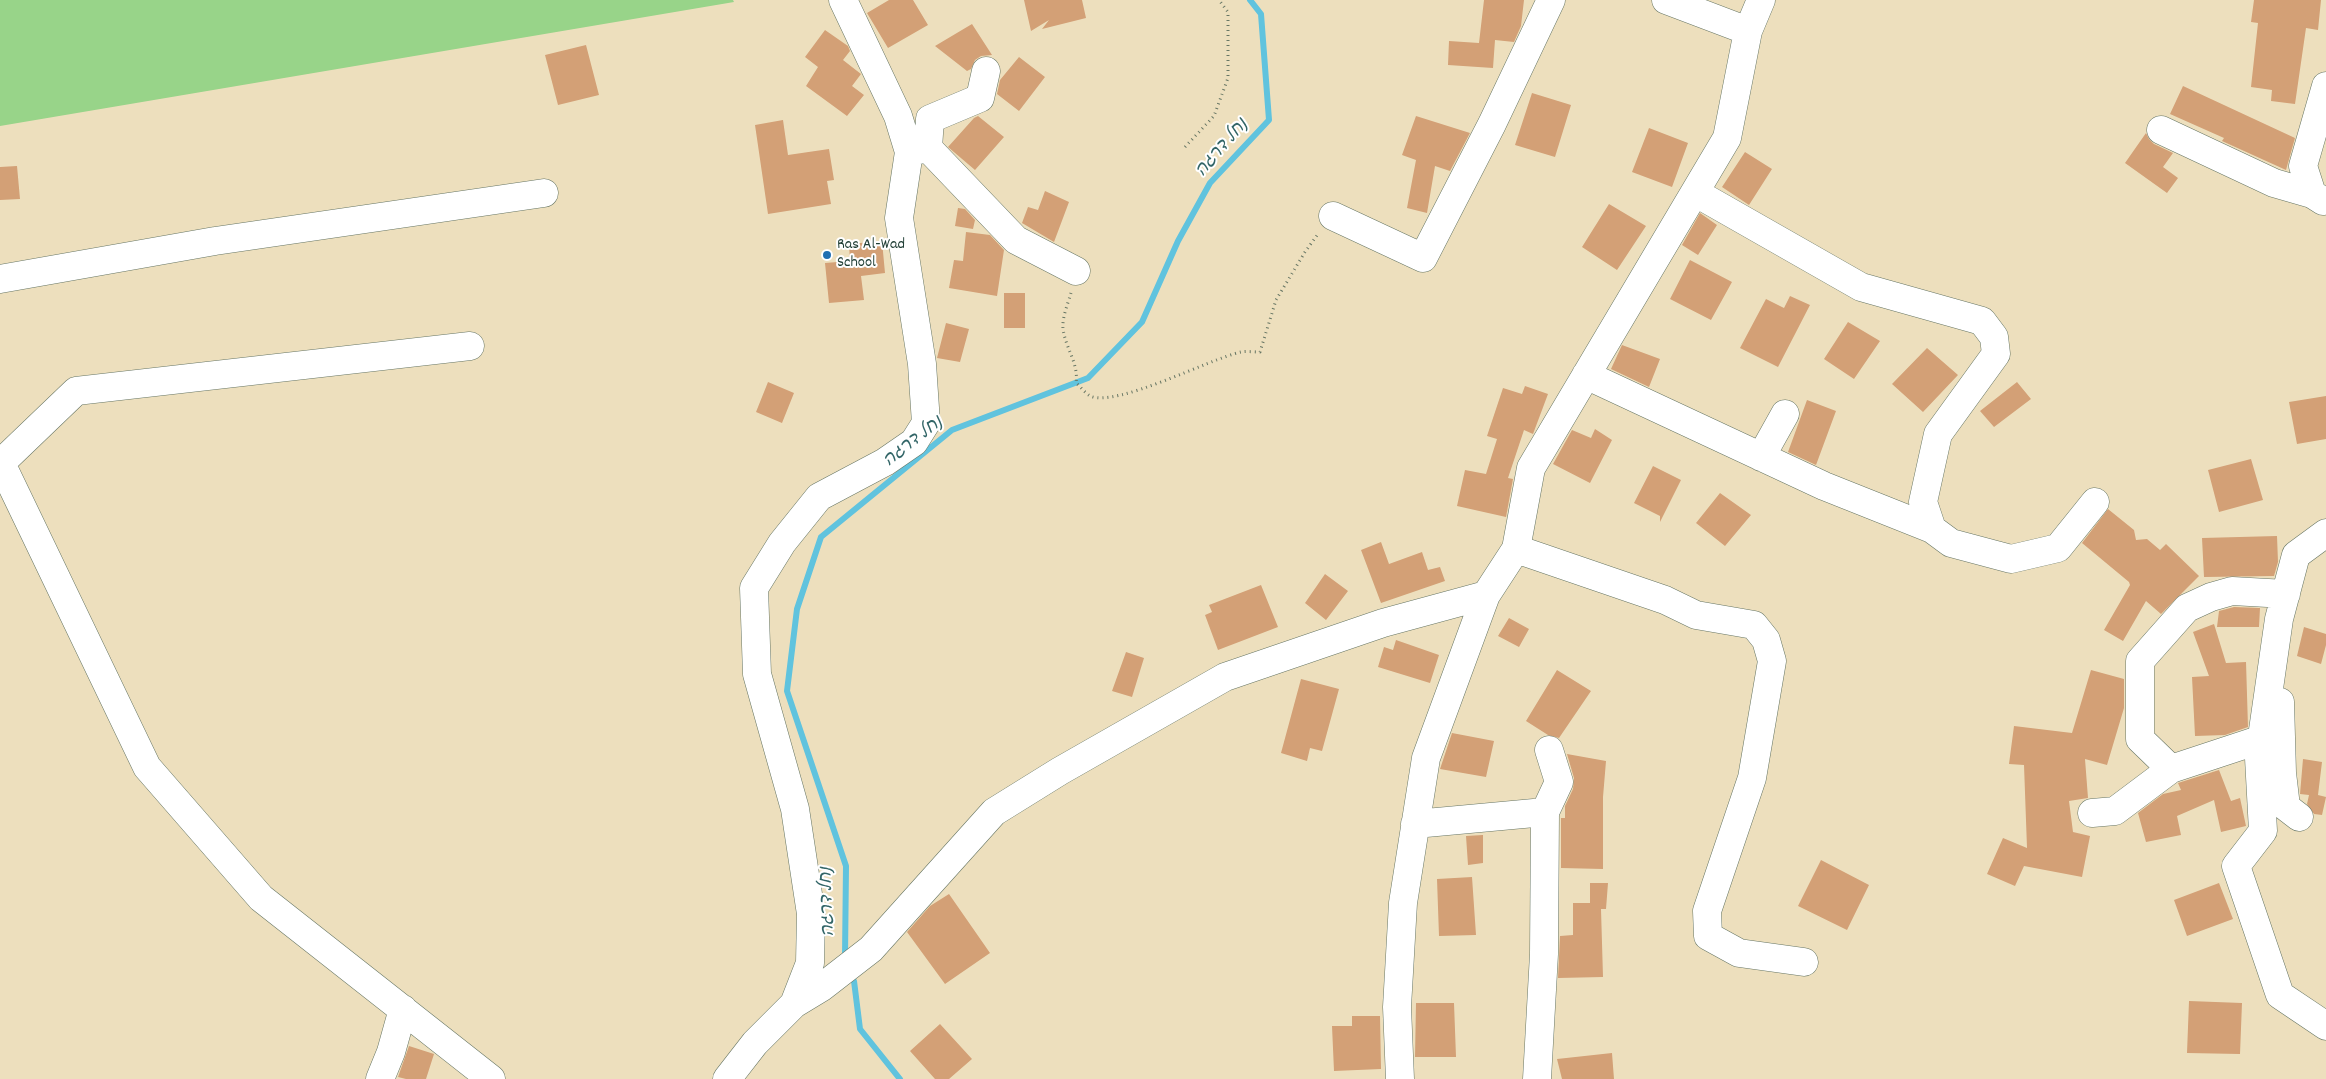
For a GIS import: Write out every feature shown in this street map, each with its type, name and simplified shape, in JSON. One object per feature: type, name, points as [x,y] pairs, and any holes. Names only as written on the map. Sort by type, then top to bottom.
[{"type":"street","points":[[843,0],[898,116],[918,150],[1016,240],[1076,271]]},
{"type":"street","points":[[1333,216],[1423,258],[1492,124],[1551,0]]},
{"type":"street","points":[[1666,0],[1748,31]]},
{"type":"street","points":[[1400,1079],[1397,1007],[1403,903],[1426,758],[1486,594],[1516,549],[1531,468],[1727,138],[1748,31],[1761,0]]},
{"type":"street","points":[[794,1004],[810,963],[811,914],[794,809],[757,674],[754,588],[782,544],[820,497],[885,462],[907,447],[914,442],[926,423],[922,364],[899,218],[918,150],[930,119],[980,98],[986,71]]},
{"type":"street","points":[[2319,198],[2302,166],[2326,86]]},
{"type":"street","points":[[2161,130],[2274,183],[2319,198]]},
{"type":"street","points":[[0,279],[215,241],[544,193]]},
{"type":"street","points":[[1696,193],[1861,288],[1982,321],[1994,337],[1996,354],[1938,434],[1923,502],[1932,528]]},
{"type":"street","points":[[470,346],[76,391],[0,462],[147,767],[261,898],[491,1079]]},
{"type":"street","points":[[1586,375],[1824,486],[1932,528],[1951,543],[2011,559],[2058,548],[2095,502]]},
{"type":"street","points":[[1761,457],[1785,414]]},
{"type":"street","points":[[2326,534],[2296,555],[2282,606],[2260,758],[2263,831],[2236,866],[2280,995],[2326,1026]]},
{"type":"street","points":[[1516,549],[1665,600],[1696,615],[1754,625],[1766,640],[1772,660],[1752,778],[1707,911],[1708,936],[1739,953],[1804,962]]},
{"type":"street","points":[[2171,769],[2140,739],[2140,662],[2187,608],[2211,597],[2232,591],[2282,606]]},
{"type":"street","points":[[727,1079],[755,1043],[794,1004],[822,987],[871,949],[994,812],[1060,771],[1225,677],[1383,623],[1486,594]]},
{"type":"street","points":[[2282,606],[2290,643],[2280,700],[2285,799],[2286,807],[2299,817]]},
{"type":"street","points":[[2092,813],[2115,811],[2171,769],[2262,739]]},
{"type":"street","points":[[1536,1079],[1544,954],[1545,812],[1559,782],[1549,750]]},
{"type":"street","points":[[1415,824],[1545,812]]},
{"type":"street","points":[[380,1079],[391,1052],[403,1009]]},
{"type":"path","points":[[1185,147],[1214,116],[1228,78],[1228,12],[1219,0]]},
{"type":"path","points":[[1076,271],[1063,327],[1068,348],[1078,372],[1076,383],[1091,396],[1110,397],[1151,386],[1196,366],[1242,352],[1260,352],[1276,300],[1305,252],[1333,216]]},
{"type":"green space","points":[[0,0],[733,0],[734,2],[0,126]]},
{"type":"building","points":[[889,0],[913,0],[928,25],[888,48],[867,13]]},
{"type":"building","points":[[1024,0],[1082,0],[1086,18],[1042,29],[1049,20],[1031,31]]},
{"type":"building","points":[[1484,0],[1524,0],[1521,26],[1514,42],[1495,40],[1493,68],[1448,65],[1449,41],[1479,43]]},
{"type":"building","points":[[2254,0],[2321,0],[2318,30],[2306,28],[2295,104],[2271,101],[2272,90],[2251,87],[2258,23],[2251,22]]},
{"type":"building","points":[[972,24],[992,55],[981,56],[975,60],[971,69],[967,71],[935,46]]},
{"type":"building","points":[[825,30],[848,46],[850,51],[843,60],[861,74],[852,86],[864,95],[847,116],[806,86],[818,67],[805,57]]},
{"type":"building","points":[[586,45],[599,95],[558,105],[545,55]]},
{"type":"building","points":[[1019,57],[1045,77],[1019,111],[997,94],[1000,80]]},
{"type":"building","points":[[2183,86],[2295,138],[2286,170],[2222,141],[2224,138],[2170,114]]},
{"type":"building","points":[[1532,93],[1571,105],[1555,157],[1515,145]]},
{"type":"building","points":[[978,116],[1004,137],[975,170],[948,147]]},
{"type":"building","points":[[1416,116],[1470,133],[1450,171],[1435,166],[1427,213],[1407,208],[1416,160],[1402,155]]},
{"type":"building","points":[[783,120],[788,155],[829,149],[834,180],[827,181],[831,204],[768,214],[755,125]]},
{"type":"building","points":[[1649,128],[1688,143],[1672,187],[1632,172]]},
{"type":"building","points":[[2146,133],[2154,144],[2173,153],[2163,167],[2178,178],[2167,193],[2125,163]]},
{"type":"building","points":[[1745,152],[1772,169],[1749,205],[1722,187]]},
{"type":"building","points":[[17,166],[20,199],[0,200],[0,167]]},
{"type":"building","points":[[1045,191],[1069,202],[1054,242],[1022,223],[1028,207],[1038,210]]},
{"type":"building","points":[[1609,204],[1646,226],[1617,270],[1582,247]]},
{"type":"building","points":[[958,208],[965,209],[975,220],[973,229],[955,226]]},
{"type":"building","points":[[1700,213],[1717,225],[1698,255],[1682,245]]},
{"type":"building","points":[[966,232],[990,235],[1004,250],[997,296],[949,288],[954,260],[963,261]]},
{"type":"building","points":[[882,241],[885,273],[861,276],[864,300],[829,303],[825,263],[850,261],[849,244]]},
{"type":"building","points":[[1690,260],[1732,282],[1711,320],[1670,299]]},
{"type":"building","points":[[1004,293],[1025,293],[1025,328],[1004,328]]},
{"type":"building","points":[[1790,296],[1810,305],[1778,367],[1740,348],[1766,299],[1784,308]]},
{"type":"building","points":[[1848,322],[1880,341],[1854,379],[1824,359]]},
{"type":"building","points":[[946,323],[969,329],[960,362],[937,358]]},
{"type":"building","points":[[1622,345],[1660,359],[1649,387],[1611,369]]},
{"type":"building","points":[[1927,348],[1958,375],[1923,412],[1892,384]]},
{"type":"building","points":[[768,382],[794,393],[782,423],[756,412]]},
{"type":"building","points":[[2017,382],[2031,399],[1994,427],[1980,411]]},
{"type":"building","points":[[1525,386],[1548,394],[1533,434],[1524,430],[1508,478],[1513,479],[1506,517],[1457,506],[1465,470],[1486,474],[1497,439],[1487,436],[1503,388],[1522,394]]},
{"type":"building","points":[[2326,396],[2326,439],[2297,444],[2289,402]]},
{"type":"building","points":[[1807,400],[1836,411],[1816,465],[1788,452]]},
{"type":"building","points":[[1595,429],[1612,440],[1590,483],[1553,464],[1572,430],[1591,438]]},
{"type":"building","points":[[2251,459],[2263,500],[2219,512],[2208,470]]},
{"type":"building","points":[[1653,466],[1681,480],[1660,522],[1660,516],[1634,503]]},
{"type":"building","points":[[1720,493],[1751,515],[1725,546],[1696,523]]},
{"type":"building","points":[[2108,509],[2134,530],[2136,540],[2147,539],[2160,550],[2166,544],[2199,576],[2161,614],[2146,601],[2123,641],[2104,630],[2130,585],[2129,582],[2082,543]]},
{"type":"building","points":[[2277,536],[2278,562],[2274,576],[2204,577],[2202,538]]},
{"type":"building","points":[[1381,542],[1389,564],[1422,552],[1428,570],[1440,567],[1445,581],[1381,603],[1361,550]]},
{"type":"building","points":[[1325,574],[1348,591],[1326,620],[1305,603]]},
{"type":"building","points":[[1261,585],[1278,627],[1218,650],[1205,615],[1212,612],[1209,605]]},
{"type":"building","points":[[2234,607],[2260,608],[2259,627],[2217,627],[2219,611]]},
{"type":"building","points":[[1509,618],[1529,629],[1519,647],[1498,636]]},
{"type":"building","points":[[2214,624],[2226,663],[2246,662],[2248,727],[2225,735],[2195,736],[2192,677],[2209,676],[2193,632]]},
{"type":"building","points":[[2304,627],[2326,634],[2326,645],[2321,664],[2297,656]]},
{"type":"building","points":[[1396,640],[1439,655],[1430,683],[1378,667],[1384,647],[1393,650]]},
{"type":"building","points":[[1126,652],[1144,658],[1132,697],[1112,691]]},
{"type":"building","points":[[1557,670],[1591,691],[1559,738],[1548,735],[1526,721]]},
{"type":"building","points":[[2091,670],[2124,679],[2124,708],[2107,765],[2085,759],[2088,798],[2069,801],[2073,832],[2090,836],[2082,877],[2024,866],[2015,886],[1987,874],[2003,838],[2027,848],[2024,765],[2009,764],[2014,726],[2072,733]]},
{"type":"building","points":[[1301,679],[1339,689],[1322,751],[1310,748],[1307,761],[1281,753]]},
{"type":"building","points":[[1452,733],[1494,741],[1486,777],[1440,769]]},
{"type":"building","points":[[1567,754],[1606,761],[1603,797],[1603,869],[1561,868],[1561,818],[1565,818],[1565,806],[1573,789],[1574,778]]},
{"type":"building","points":[[2303,759],[2322,762],[2318,795],[2326,797],[2322,815],[2314,814],[2307,804],[2309,795],[2300,794]]},
{"type":"building","points":[[2219,770],[2231,801],[2240,798],[2246,826],[2221,832],[2214,800],[2177,816],[2181,835],[2146,842],[2138,813],[2163,794],[2181,790],[2178,783]]},
{"type":"building","points":[[1483,835],[1483,863],[1468,865],[1466,836]]},
{"type":"building","points":[[1821,860],[1869,885],[1847,930],[1798,906]]},
{"type":"building","points":[[1472,877],[1476,935],[1439,936],[1437,879]]},
{"type":"building","points":[[1590,883],[1608,883],[1606,909],[1601,909],[1603,977],[1558,978],[1560,936],[1573,935],[1573,903],[1590,903]]},
{"type":"building","points":[[2219,883],[2233,919],[2187,936],[2174,900]]},
{"type":"building","points":[[949,894],[990,953],[945,984],[907,932],[930,906]]},
{"type":"building","points":[[2189,1001],[2242,1003],[2240,1054],[2187,1053]]},
{"type":"building","points":[[1416,1003],[1454,1003],[1456,1057],[1415,1057]]},
{"type":"building","points":[[1352,1016],[1380,1016],[1381,1069],[1334,1071],[1332,1026],[1352,1026]]},
{"type":"building","points":[[940,1024],[972,1059],[949,1079],[935,1079],[910,1051]]},
{"type":"building","points":[[409,1046],[434,1054],[426,1079],[398,1077]]},
{"type":"building","points":[[1612,1053],[1614,1079],[1562,1079],[1557,1059]]},
{"type":"waterway","name":"נחל דרגה","points":[[845,957],[846,866],[787,691],[797,609],[821,537],[952,430],[1088,378],[1142,322],[1178,241],[1210,183],[1269,120],[1261,14],[1250,0]]},
{"type":"waterway","name":"נחל דרגה","points":[[854,981],[860,1029],[900,1079]]},
{"type":"place","name":"Ras Al-Wad School","points":[[827,255]]}]
